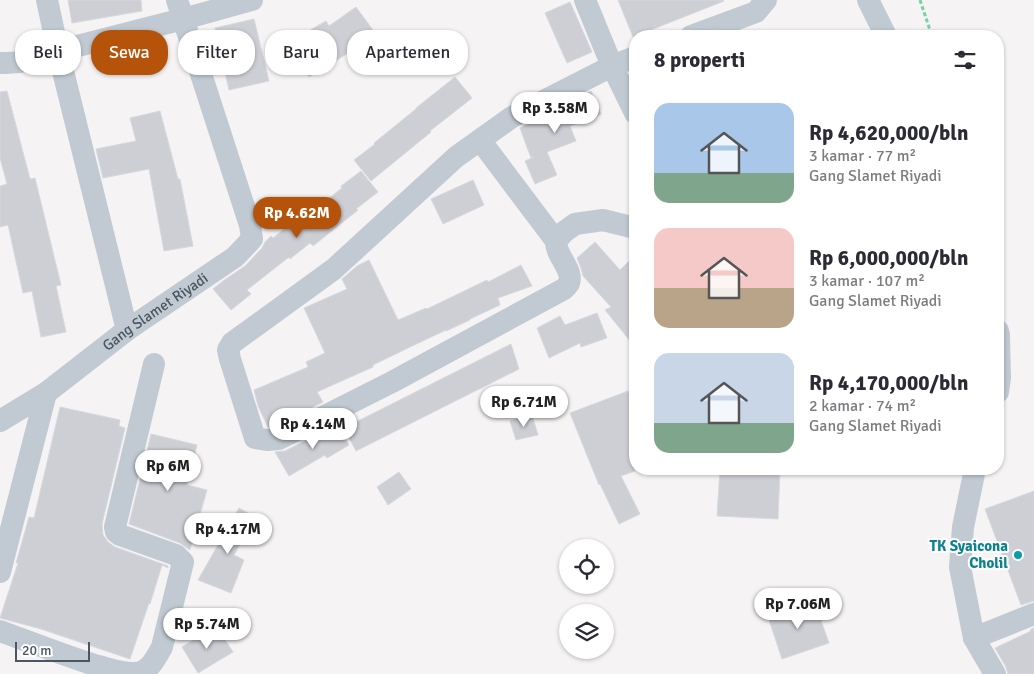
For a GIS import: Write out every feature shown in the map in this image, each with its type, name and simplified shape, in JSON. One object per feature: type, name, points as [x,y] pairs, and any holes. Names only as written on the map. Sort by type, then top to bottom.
[{"type":"street","points":[[47,0],[53,30]]},
{"type":"street","points":[[81,43],[180,10],[252,0]]},
{"type":"street","points":[[585,0],[612,66],[629,101]]},
{"type":"street","points":[[868,0],[883,30]]},
{"type":"street","points":[[704,30],[758,4]]},
{"type":"street","name":"Gang Slamet Riyadi","points":[[0,421],[46,394],[128,330],[235,257],[252,239],[250,225],[180,10]]},
{"type":"street","points":[[480,140],[556,241],[556,247],[570,275],[569,282],[564,289],[392,382],[279,439],[255,438],[230,359],[228,350],[232,343],[334,269],[456,157],[512,117],[612,66],[629,59]]},
{"type":"street","points":[[0,63],[15,63]]},
{"type":"street","points":[[64,75],[128,330]]},
{"type":"street","points":[[556,241],[575,224],[603,220],[629,226]]},
{"type":"street","points":[[0,631],[116,671],[136,673],[146,670],[155,660],[162,647],[183,562],[176,555],[120,535],[116,532],[115,526],[154,364]]},
{"type":"street","points":[[0,572],[46,394]]},
{"type":"street","points":[[974,475],[963,527],[960,567],[974,638],[994,674]]},
{"type":"street","points":[[974,638],[1034,614]]},
{"type":"path","points":[[920,0],[930,30]]},
{"type":"building","points":[[68,0],[141,0],[142,11],[72,23]]},
{"type":"building","points":[[618,0],[724,1],[651,30],[630,30]]},
{"type":"building","points":[[570,2],[592,52],[567,63],[545,13]]},
{"type":"building","points":[[356,7],[373,30],[347,30],[347,54],[337,60],[337,30],[310,30],[326,21],[329,26]]},
{"type":"building","points":[[254,19],[265,64],[265,75],[268,75],[269,81],[229,90],[226,75],[255,75],[255,30],[215,30],[215,28]]},
{"type":"building","points":[[455,77],[472,98],[371,181],[354,160]]},
{"type":"building","points":[[7,91],[30,179],[35,178],[61,285],[56,286],[66,332],[41,337],[32,291],[23,293],[8,225],[0,227],[0,186],[7,184],[0,158],[0,92]]},
{"type":"building","points":[[591,91],[601,114],[570,126],[576,141],[547,152],[557,175],[535,184],[525,161],[534,157],[531,158],[520,128],[546,114],[568,106],[567,104]]},
{"type":"building","points":[[160,111],[178,179],[180,179],[193,246],[164,251],[149,169],[103,178],[96,149],[136,141],[130,118]]},
{"type":"building","points":[[361,171],[378,192],[313,246],[310,243],[290,259],[289,257],[247,290],[251,294],[231,310],[213,289],[245,266],[271,236],[273,238],[293,222],[295,225]]},
{"type":"building","points":[[473,180],[484,205],[443,224],[431,199]]},
{"type":"building","points":[[595,242],[620,270],[629,261],[629,340],[605,310],[611,307],[583,276],[577,258]]},
{"type":"building","points":[[369,260],[398,320],[427,309],[487,280],[488,282],[521,265],[532,286],[498,298],[500,305],[317,392],[323,402],[275,426],[268,427],[258,406],[254,390],[308,367],[306,362],[325,353],[304,308],[347,289],[342,279],[357,266]]},
{"type":"building","points":[[597,313],[607,338],[581,347],[580,343],[549,358],[537,328],[560,316],[565,325]]},
{"type":"building","points":[[511,344],[519,369],[356,451],[344,428]]},
{"type":"building","points":[[628,391],[629,473],[621,476],[640,514],[619,524],[599,485],[570,413]]},
{"type":"building","points":[[60,407],[120,420],[119,426],[125,428],[102,524],[103,535],[115,547],[168,566],[168,568],[162,565],[130,659],[41,629],[0,618],[18,563],[16,563],[29,517],[34,518]]},
{"type":"building","points":[[532,415],[538,435],[516,440],[510,421]]},
{"type":"building","points":[[337,425],[349,445],[327,458],[325,455],[289,476],[275,452],[285,451]]},
{"type":"building","points":[[151,434],[197,445],[187,485],[207,490],[190,550],[180,543],[129,524]]},
{"type":"building","points":[[399,472],[411,489],[388,505],[377,487]]},
{"type":"building","points":[[720,475],[780,475],[778,519],[717,516]]},
{"type":"building","name":"TK Syaicona Cholil","points":[[1034,491],[1034,601],[1021,605],[985,509]]},
{"type":"building","points":[[239,508],[255,517],[234,555],[244,560],[231,593],[198,580]]},
{"type":"building","points":[[814,601],[829,643],[782,659],[768,617]]},
{"type":"building","points":[[216,626],[233,652],[198,673],[182,647]]},
{"type":"building","points":[[1034,628],[1034,674],[1008,674],[995,648]]},
{"type":"place","name":"TK Syaicona Cholil","points":[[1018,555]]}]
